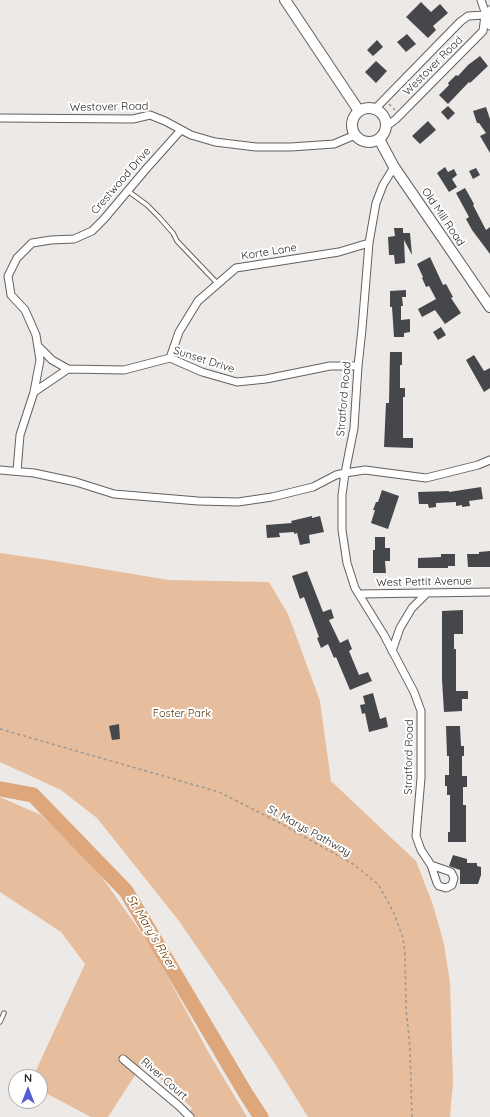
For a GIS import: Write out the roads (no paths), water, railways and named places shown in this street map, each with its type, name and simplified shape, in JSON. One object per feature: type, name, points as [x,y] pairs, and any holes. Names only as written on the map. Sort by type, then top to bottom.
[{"type":"main road","points":[[285,0],[359,111]]},
{"type":"main road","points":[[370,108],[375,109],[384,116],[387,126],[386,131],[379,139],[364,142],[355,135],[352,129],[354,116],[359,111],[370,108]]},
{"type":"main road","name":"Old Mill Road","points":[[379,139],[394,166],[490,308]]},
{"type":"street","points":[[481,0],[488,14],[490,26]]},
{"type":"street","name":"Westover Road","points":[[375,109],[460,22],[468,16],[488,14],[484,31],[387,126]]},
{"type":"street","name":"Westover Road","points":[[0,118],[133,119],[150,115],[191,135],[215,142],[256,147],[291,147],[334,144],[355,135]]},
{"type":"street","name":"Crestwood Drive","points":[[17,471],[20,435],[34,392],[40,360],[36,335],[24,310],[11,295],[8,276],[17,258],[32,243],[74,239],[92,231],[181,130]]},
{"type":"street","name":"Stratford Road","points":[[394,166],[383,185],[376,203],[370,243],[358,366],[354,428],[342,495],[342,530],[347,563],[355,588],[392,651],[414,692],[421,711],[421,778],[416,836],[421,850],[431,865]]},
{"type":"street","name":"Korte Lane","points":[[170,358],[179,332],[198,301],[236,268],[339,252],[370,243]]},
{"type":"street","name":"Sunset Drive","points":[[38,346],[52,360],[68,369],[124,370],[170,358],[202,372],[237,382],[266,379],[330,366],[358,366]]},
{"type":"street","points":[[34,392],[68,369]]},
{"type":"street","points":[[0,470],[34,473],[76,482],[114,494],[198,501],[238,502],[272,497],[313,487],[345,472],[365,470],[426,478],[478,465],[490,460]]},
{"type":"street","name":"West Pettit Avenue","points":[[359,594],[490,592]]},
{"type":"street","points":[[392,651],[400,628],[412,608],[427,593]]},
{"type":"street","name":"River Court","points":[[123,1059],[190,1117]]},
{"type":"lane","points":[[128,191],[147,205],[158,216],[173,233],[177,241],[217,283]]},
{"type":"lane","points":[[0,1022],[4,1013]]},
{"type":"waterway","name":"St. Mary's River","points":[[0,789],[33,795],[126,891],[261,1117]]},
{"type":"park label","name":"Foster Park","points":[[182,714]]}]
